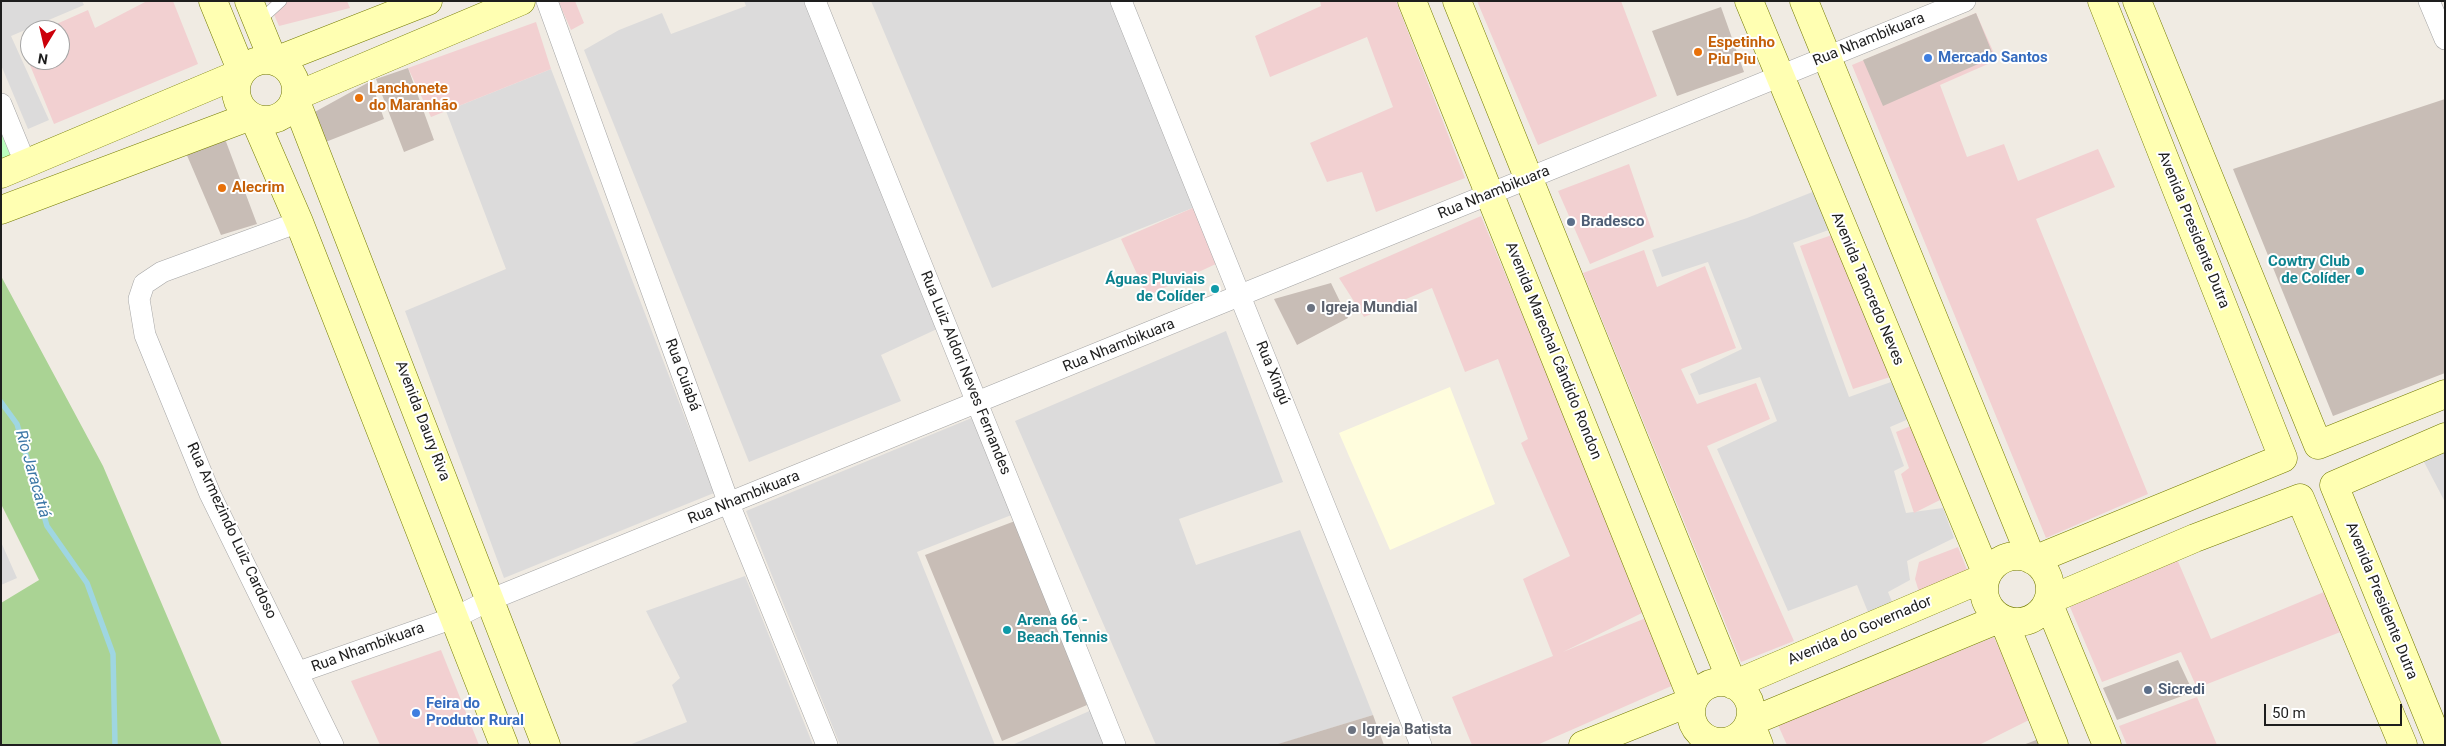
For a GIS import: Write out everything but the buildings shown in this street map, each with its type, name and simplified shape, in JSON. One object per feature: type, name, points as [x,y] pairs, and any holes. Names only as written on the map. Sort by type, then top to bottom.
[{"type":"street","points":[[213,1],[242,72],[236,89],[238,98],[252,117],[299,222],[456,616],[504,745]]},
{"type":"street","points":[[1,174],[242,72],[256,62],[274,61],[428,1]]},
{"type":"street","points":[[1,210],[252,117],[276,118],[284,113],[296,98],[522,1]]},
{"type":"street","name":"Rua Cuiabá","points":[[547,1],[729,504],[827,745]]},
{"type":"street","name":"Rua Luiz Aldori Neves Fernandes","points":[[814,1],[1115,745]]},
{"type":"street","name":"Rua Xingú","points":[[1121,1],[1421,745]]},
{"type":"street","name":"Avenida Marechal Cândido Rondon","points":[[1412,1],[1693,701]]},
{"type":"street","points":[[1457,1],[1734,685]]},
{"type":"street","name":"Avenida Tancredo Neves","points":[[1749,1],[1987,576]]},
{"type":"street","points":[[1804,1],[2033,560]]},
{"type":"street","name":"Rua Nhambikuara","points":[[299,672],[456,616],[492,599],[977,404],[1965,1]]},
{"type":"street","name":"Avenida Presidente Dutra","points":[[2102,1],[2284,458]]},
{"type":"street","points":[[2136,1],[2318,445],[2333,457],[2337,476],[2334,485]]},
{"type":"street","points":[[2429,1],[2445,39]]},
{"type":"street","points":[[254,12],[274,61],[289,70],[294,78],[296,98]]},
{"type":"street","name":"Avenida Daury Riva","points":[[296,98],[492,599],[546,745]]},
{"type":"street","points":[[1,104],[26,165]]},
{"type":"street","name":"Rua Armezindo Luiz Cardoso","points":[[299,222],[162,272],[144,284],[139,299],[145,335],[210,494],[299,672],[333,745]]},
{"type":"street","points":[[2033,560],[2213,489],[2284,458],[2295,447],[2302,444],[2318,445],[2445,394]]},
{"type":"street","points":[[2107,745],[2049,601],[2051,588],[2043,568],[2033,560],[2012,556],[1993,566],[1984,585],[1986,600],[1994,613],[2002,618],[2013,622],[2025,622],[2036,617],[2049,601],[2195,538],[2300,498],[2319,498],[2334,485],[2445,437]]},
{"type":"street","points":[[2284,458],[2281,477],[2285,486],[2300,498],[2403,745]]},
{"type":"street","name":"Avenida Presidente Dutra","points":[[2334,485],[2440,745]]},
{"type":"street","name":"Avenida do Governador","points":[[1734,685],[1987,576]]},
{"type":"street","points":[[1693,701],[1692,721],[1696,730],[1710,744],[1754,734],[2002,618]]},
{"type":"street","points":[[2002,618],[2054,745]]},
{"type":"street","points":[[1583,745],[1693,701],[1706,687],[1715,683],[1734,685],[1741,690],[1750,705],[1754,734]]},
{"type":"lane","points":[[254,12],[281,1]]},
{"type":"shaded area","points":[[1,1],[82,1],[84,5],[49,20],[20,20],[20,32],[11,36],[20,56],[20,70],[26,70],[49,120],[28,129],[1,65]]},
{"type":"shaded area","points":[[147,1],[173,1],[198,64],[54,124],[32,70],[70,70],[70,20],[66,20],[88,10],[95,28]]},
{"type":"shaded area","points":[[268,1],[347,1],[350,8],[279,26]]},
{"type":"shaded area","points":[[575,1],[584,23],[571,30],[559,3]]},
{"type":"shaded area","points":[[744,1],[806,1],[937,329],[881,355],[901,401],[749,462],[584,50],[619,30],[662,13],[671,34],[746,6]]},
{"type":"shaded area","points":[[871,1],[1112,1],[1195,207],[992,288]]},
{"type":"shaded area","points":[[1320,1],[1396,1],[1465,178],[1376,212],[1362,172],[1327,182],[1310,143],[1393,107],[1367,37],[1270,77],[1255,36],[1321,6]]},
{"type":"shaded area","points":[[1477,1],[1621,1],[1657,96],[1538,145]]},
{"type":"shaded area","points":[[1976,13],[1997,60],[1940,85],[1967,157],[2004,144],[2018,181],[2098,149],[2115,187],[2036,219],[2148,494],[2046,538],[1852,65]]},
{"type":"shaded area","points":[[536,22],[551,69],[431,117],[408,68]]},
{"type":"shaded area","points":[[551,69],[714,493],[504,578],[405,311],[506,269],[446,111]]},
{"type":"shaded area","points":[[1629,164],[1654,237],[1590,264],[1558,191]]},
{"type":"shaded area","points":[[1815,191],[1834,228],[1793,243],[1849,397],[1891,382],[1911,418],[1890,427],[1904,466],[1894,471],[1906,513],[1943,508],[1954,538],[1907,561],[1910,580],[1888,592],[1895,609],[1870,617],[1857,585],[1788,611],[1717,449],[1777,421],[1760,377],[1699,395],[1690,374],[1742,349],[1708,262],[1662,277],[1652,250],[1747,218]]},
{"type":"shaded area","points":[[1195,207],[1218,263],[1147,296],[1121,239]]},
{"type":"shaded area","points":[[1481,216],[1646,611],[1563,652],[1658,613],[1676,684],[1537,745],[1472,745],[1452,697],[1553,656],[1523,579],[1570,556],[1521,443],[1528,439],[1498,359],[1465,372],[1432,288],[1364,317],[1339,278]]},
{"type":"shaded area","points":[[1832,235],[1890,377],[1853,389],[1800,246]]},
{"type":"shaded area","points":[[1644,250],[1657,287],[1705,266],[1736,348],[1681,369],[1697,404],[1756,383],[1770,419],[1707,446],[1794,641],[1741,662],[1583,273]]},
{"type":"shaded area","points":[[1226,331],[1283,482],[1179,519],[1196,565],[1300,530],[1373,715],[1276,745],[1156,745],[1015,421]]},
{"type":"shaded area","points":[[1450,387],[1495,504],[1390,550],[1339,433]]},
{"type":"shaded area","points":[[974,417],[1014,514],[917,552],[995,745],[840,745],[746,511]]},
{"type":"shaded area","points":[[1913,425],[1942,499],[1914,513],[1901,474],[1909,468],[1896,432]]},
{"type":"shaded area","points":[[2445,450],[2445,502],[2423,460]]},
{"type":"shaded area","points":[[1,542],[17,578],[1,585]]},
{"type":"shaded area","points":[[1958,547],[1970,577],[1920,595],[1915,579],[1919,562]]},
{"type":"shaded area","points":[[2177,559],[2211,639],[2324,592],[2343,631],[2197,688],[2181,652],[2102,682],[2070,607]]},
{"type":"shaded area","points":[[745,576],[813,745],[629,745],[687,722],[672,685],[680,678],[646,611]]},
{"type":"shaded area","points":[[1994,637],[2031,719],[1979,745],[1787,745],[1778,725]]},
{"type":"shaded area","name":"Feira do Produtor Rural","points":[[441,650],[479,745],[380,745],[351,681]]},
{"type":"shaded area","points":[[2197,697],[2217,745],[2127,745],[2119,726]]},
{"type":"shaded area","points":[[1094,709],[1107,745],[1012,745]]},
{"type":"green space","points":[[1,131],[13,160],[1,164]]},
{"type":"green space","points":[[1,276],[103,466],[222,745],[1,745],[1,603],[39,580],[1,504]]},
{"type":"waterway","name":"Rio Jaracatiá","points":[[1,402],[17,424],[47,526],[87,583],[113,654],[115,745]]},
{"type":"place","name":"Espetinho Piu Piu","points":[[1698,52]]},
{"type":"place","name":"Mercado Santos","points":[[1928,58]]},
{"type":"place","name":"Lanchonete do Maranhão","points":[[359,98]]},
{"type":"place","name":"Alecrim","points":[[222,188]]},
{"type":"place","name":"Bradesco","points":[[1571,222]]},
{"type":"place","name":"Cowtry Club de Colíder","points":[[2360,271]]},
{"type":"place","name":"Águas Pluviais de Colíder","points":[[1215,289]]},
{"type":"place","name":"Igreja Mundial","points":[[1311,308]]},
{"type":"place","name":"Arena 66 - Beach Tennis","points":[[1007,630]]},
{"type":"place","name":"Sicredi","points":[[2148,690]]},
{"type":"place","name":"Feira do Produtor Rural","points":[[416,713]]},
{"type":"place","name":"Igreja Batista","points":[[1352,730]]}]
